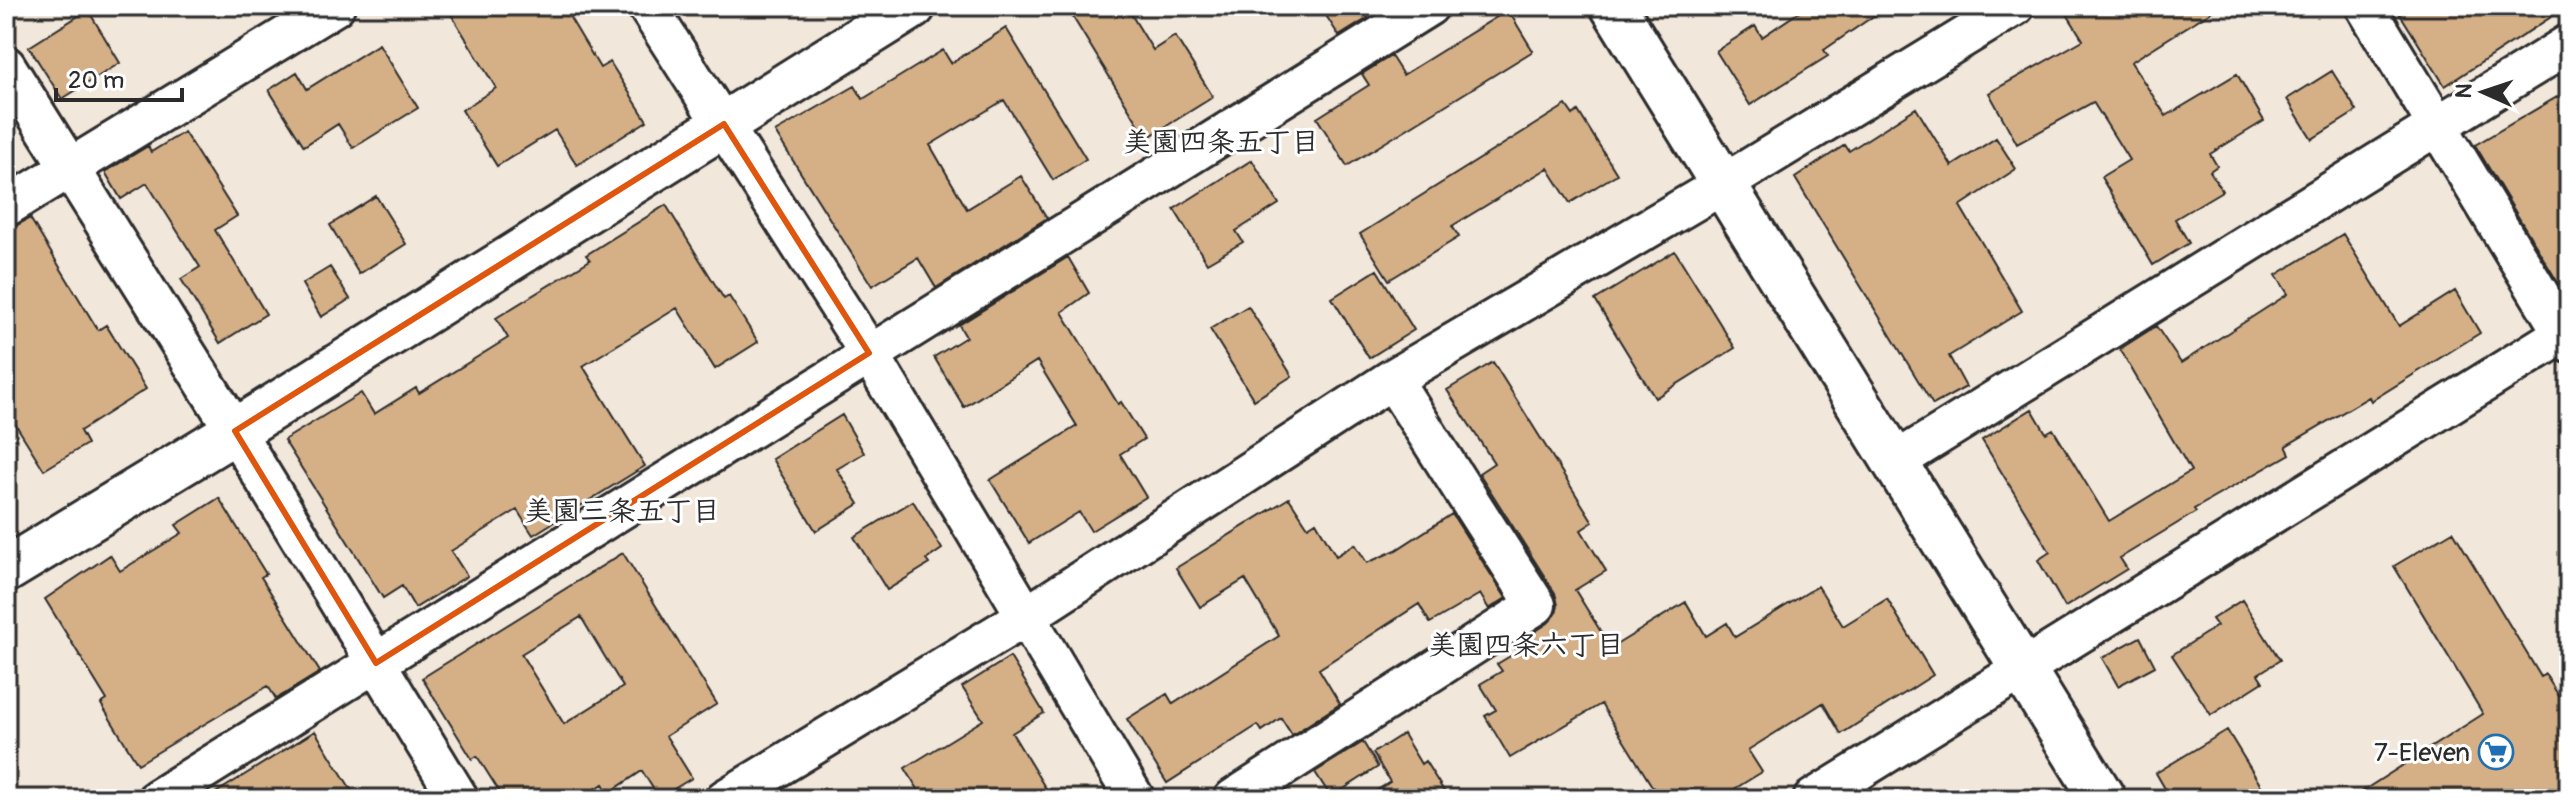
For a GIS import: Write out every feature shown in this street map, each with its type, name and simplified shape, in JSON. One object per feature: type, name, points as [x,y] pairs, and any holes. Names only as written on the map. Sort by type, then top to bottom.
[{"type":"street","points":[[6,207],[335,6]]},
{"type":"street","points":[[647,6],[869,353],[1135,799]]},
{"type":"street","points":[[6,570],[235,431],[913,6]]},
{"type":"street","points":[[157,799],[1429,6]]},
{"type":"street","points":[[1613,6],[2103,799]]},
{"type":"street","points":[[725,799],[1025,617],[1392,379],[1722,185],[2015,6]]},
{"type":"street","points":[[1813,799],[2567,335],[2365,6]]},
{"type":"street","points":[[1895,462],[2569,44]]},
{"type":"street","points":[[6,66],[235,431],[459,799]]},
{"type":"street","points":[[1233,799],[1536,605],[1392,379]]},
{"type":"highlighted area","points":[[724,124],[869,353],[376,663],[235,431]]},
{"type":"building","points":[[446,6],[563,6],[600,68],[610,62],[647,121],[577,165],[555,130],[497,166],[462,110],[496,88]]},
{"type":"building","points":[[1066,6],[1126,6],[1153,50],[1175,36],[1213,97],[1147,138]]},
{"type":"building","points":[[1320,6],[1360,6],[1368,18],[1339,36]]},
{"type":"building","points":[[1808,6],[1888,6],[1824,50],[1828,56],[1750,105],[1716,51],[1755,26],[1762,37]]},
{"type":"building","points":[[2062,6],[2220,6],[2131,62],[2166,116],[2237,74],[2264,121],[2210,154],[2217,166],[2210,171],[2222,191],[2175,219],[2189,243],[2153,265],[2101,177],[2129,160],[2093,102],[2017,144],[1989,93],[2083,40]]},
{"type":"building","points":[[2395,6],[2568,6],[2445,86]]},
{"type":"building","points":[[88,10],[120,63],[62,99],[29,47]]},
{"type":"building","points":[[1508,10],[1533,51],[1347,166],[1317,118],[1369,85],[1362,74],[1391,56],[1403,75]]},
{"type":"building","points":[[1006,28],[1086,159],[1053,180],[1004,100],[930,145],[967,209],[1021,176],[1047,218],[936,288],[918,258],[872,286],[775,132],[855,86],[863,99],[943,50],[951,63]]},
{"type":"building","points":[[379,44],[418,108],[353,148],[338,124],[304,146],[269,90],[297,72],[307,89]]},
{"type":"building","points":[[2332,71],[2357,111],[2312,139],[2287,99]]},
{"type":"building","points":[[2569,90],[2569,301],[2475,145]]},
{"type":"building","points":[[1566,105],[1573,115],[1578,111],[1617,174],[1570,203],[1548,168],[1452,226],[1459,237],[1389,280],[1360,234]]},
{"type":"building","points":[[1916,108],[1952,166],[1996,138],[2016,169],[1960,206],[2022,311],[1949,356],[1966,387],[1933,405],[1795,178],[1845,145],[1849,151]]},
{"type":"building","points":[[184,132],[237,216],[215,230],[266,314],[220,343],[181,279],[200,267],[147,183],[121,199],[105,172],[148,146],[151,152]]},
{"type":"building","points":[[1252,160],[1279,204],[1236,231],[1243,242],[1207,263],[1174,209]]},
{"type":"building","points":[[376,196],[406,244],[359,274],[330,225]]},
{"type":"building","points":[[666,205],[724,299],[729,296],[758,342],[715,369],[677,308],[583,366],[645,466],[533,535],[517,510],[451,551],[467,576],[415,608],[402,586],[383,598],[284,440],[361,393],[374,414],[416,388],[419,393],[508,338],[496,318],[590,260],[586,255]]},
{"type":"building","points":[[30,218],[98,330],[106,325],[146,389],[80,431],[87,444],[44,470],[6,409],[6,231]]},
{"type":"building","points":[[2343,234],[2399,326],[2455,291],[2480,333],[2371,401],[2369,397],[2286,446],[2290,454],[2194,509],[2196,512],[2120,558],[2127,569],[2065,607],[2038,560],[2050,552],[1982,440],[2032,409],[2046,433],[2053,429],[2109,521],[2191,471],[2120,349],[2156,326],[2181,363],[2288,294],[2276,275]]},
{"type":"building","points":[[1675,251],[1735,348],[1655,398],[1595,300]]},
{"type":"building","points":[[1068,257],[1089,293],[1062,312],[1118,404],[1121,402],[1144,439],[1120,454],[1146,497],[1091,531],[1079,512],[1029,543],[990,480],[1077,426],[1037,361],[964,407],[934,357],[966,337],[959,325]]},
{"type":"building","points":[[330,267],[350,299],[321,317],[302,284]]},
{"type":"building","points":[[1377,270],[1414,330],[1369,358],[1332,298]]},
{"type":"building","points":[[1248,306],[1292,376],[1254,400],[1210,329]]},
{"type":"building","points":[[1493,362],[1593,522],[1581,530],[1606,571],[1575,590],[1611,648],[1686,602],[1706,636],[1727,623],[1735,637],[1818,586],[1843,626],[1887,599],[1933,675],[1841,734],[1823,703],[1748,750],[1762,772],[1718,799],[1660,799],[1601,704],[1510,758],[1485,716],[1496,710],[1480,684],[1502,671],[1497,664],[1517,652],[1513,646],[1548,623],[1556,614],[1558,605],[1555,593],[1479,473],[1494,463],[1447,390]]},
{"type":"building","points":[[842,415],[864,453],[837,469],[859,504],[816,531],[772,459]]},
{"type":"building","points":[[219,498],[266,574],[261,577],[320,672],[276,699],[268,686],[138,764],[101,704],[107,700],[45,599],[110,555],[120,571],[182,533],[176,525]]},
{"type":"building","points":[[1289,498],[1308,527],[1316,522],[1336,556],[1355,544],[1367,563],[1396,550],[1452,514],[1506,598],[1489,609],[1480,594],[1430,623],[1419,604],[1319,669],[1340,704],[1292,735],[1281,718],[1262,731],[1258,725],[1167,783],[1127,719],[1167,694],[1173,704],[1279,636],[1245,579],[1200,607],[1176,568]]},
{"type":"building","points":[[913,501],[942,549],[926,560],[929,564],[887,590],[854,537]]},
{"type":"building","points":[[2453,531],[2541,677],[2545,674],[2569,712],[2569,799],[2350,799],[2483,714],[2394,566]]},
{"type":"building","points":[[623,553],[717,704],[666,736],[692,778],[659,798],[642,771],[609,793],[603,784],[580,799],[504,799],[477,756],[472,759],[422,678]],"holes":[[[581,617],[623,687],[564,724],[521,654]]]},
{"type":"building","points":[[2242,600],[2280,660],[2258,674],[2263,682],[2211,715],[2172,655],[2217,626],[2212,619]]},
{"type":"building","points":[[2140,637],[2155,666],[2118,686],[2102,658]]},
{"type":"building","points":[[1010,657],[1044,713],[1012,733],[1052,799],[924,799],[905,768],[983,720],[962,687]]},
{"type":"building","points":[[2227,730],[2269,799],[2171,799],[2156,773]]},
{"type":"building","points":[[315,731],[357,799],[206,799]]},
{"type":"building","points":[[1403,734],[1421,764],[1425,761],[1449,799],[1363,799],[1390,782],[1373,753]]},
{"type":"building","points":[[1363,742],[1378,767],[1331,797],[1315,772]]},
{"type":"place","name":"7-Eleven","points":[[2496,752]]},
{"type":"district","name":"美園四条五丁目","points":[[1221,141]]},
{"type":"district","name":"美園三条五丁目","points":[[622,510]]},
{"type":"district","name":"美園四条六丁目","points":[[1526,644]]}]
